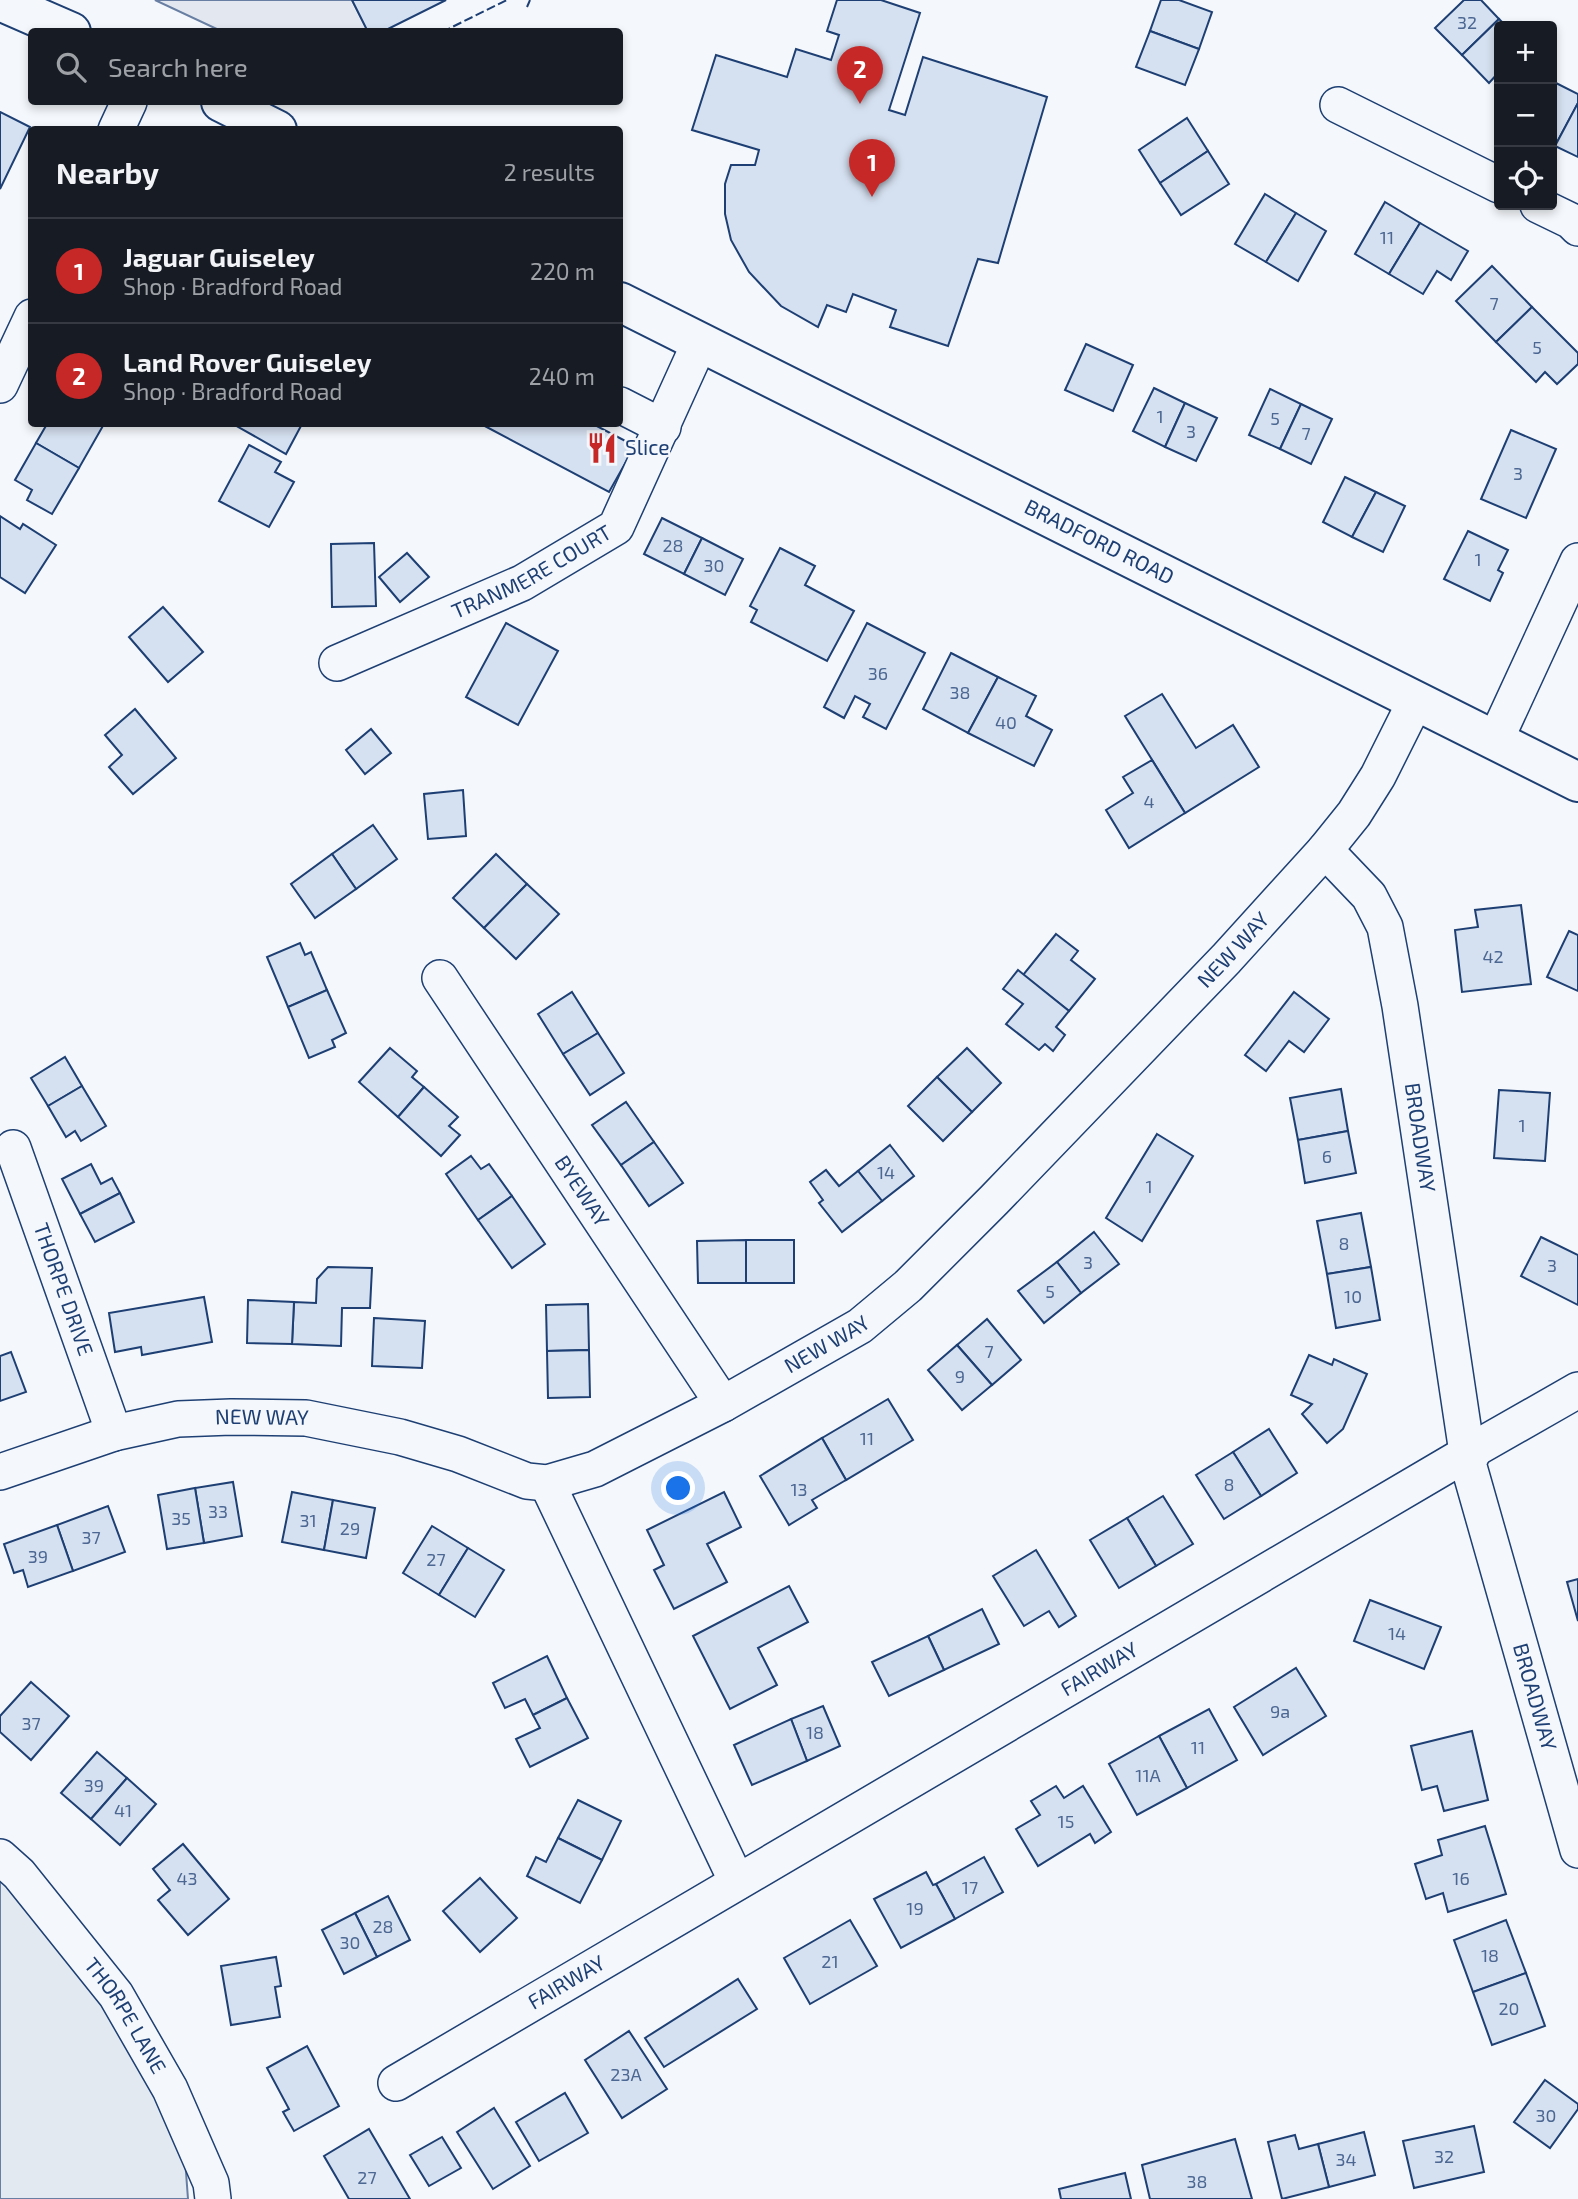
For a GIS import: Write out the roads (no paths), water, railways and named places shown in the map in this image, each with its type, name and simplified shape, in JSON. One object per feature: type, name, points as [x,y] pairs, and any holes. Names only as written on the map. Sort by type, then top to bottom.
[{"type":"main road","points":[[0,1],[62,28]]},
{"type":"main road","points":[[227,105],[269,126]]},
{"type":"main road","name":"BRADFORD ROAD","points":[[623,304],[1578,782]]},
{"type":"street","points":[[118,126],[127,105]]},
{"type":"street","points":[[1338,105],[1494,183]]},
{"type":"street","points":[[1548,210],[1571,221],[1578,228]]},
{"type":"street","points":[[0,385],[28,326]]},
{"type":"street","name":"TRANMERE COURT","points":[[337,663],[522,583],[616,527],[699,342]]},
{"type":"street","points":[[623,407],[663,427]]},
{"type":"street","points":[[1495,741],[1578,561]]},
{"type":"street","name":"NEW WAY","points":[[0,1472],[114,1433],[178,1419],[230,1416],[306,1418],[400,1437],[458,1454],[527,1480],[547,1483],[595,1469],[723,1404],[860,1326],[908,1286],[1226,959],[1325,850],[1354,814],[1378,776],[1416,700]]},
{"type":"street","name":"BROADWAY","points":[[1325,850],[1369,896],[1385,927],[1401,1006],[1467,1454],[1578,1850]]},
{"type":"street","name":"BYEWAY","points":[[440,978],[723,1404]]},
{"type":"street","name":"THORPE DRIVE","points":[[13,1148],[114,1433]]},
{"type":"street","name":"FAIRWAY","points":[[396,2083],[1578,1390]]},
{"type":"street","points":[[547,1483],[737,1882]]},
{"type":"street","name":"THORPE LANE","points":[[0,1857],[19,1874],[116,1994],[170,2089],[211,2183],[213,2199]]},
{"type":"place","name":"Land Rover Guiseley","points":[[860,104]]},
{"type":"place","name":"Jaguar Guiseley","points":[[872,197]]},
{"type":"place","name":"Slice","points":[[602,448]]}]
